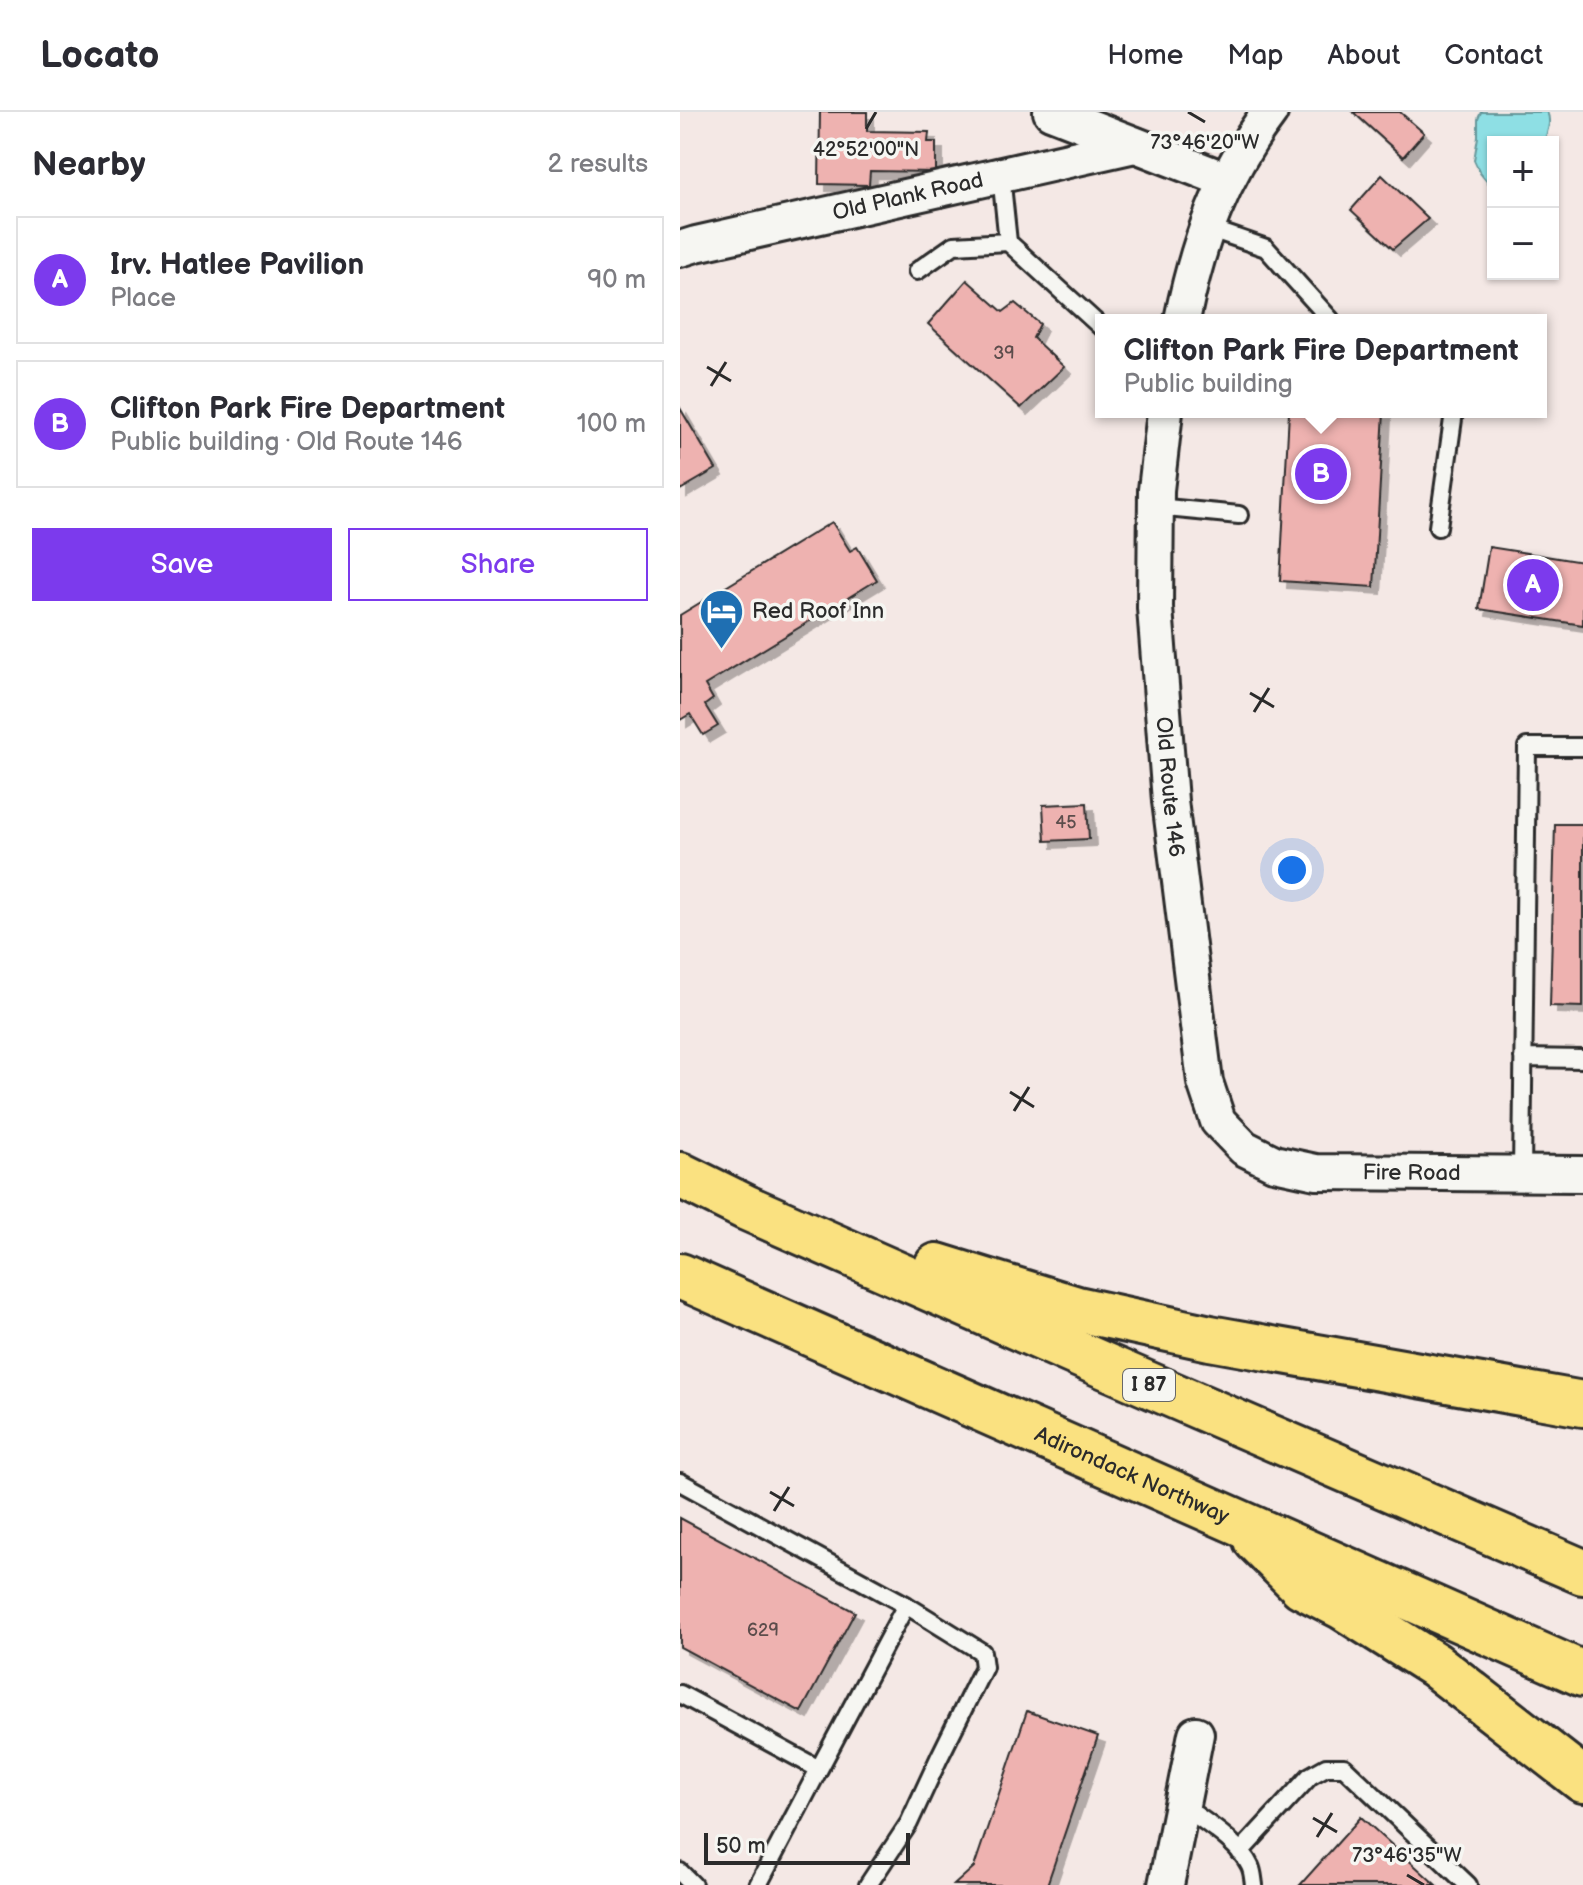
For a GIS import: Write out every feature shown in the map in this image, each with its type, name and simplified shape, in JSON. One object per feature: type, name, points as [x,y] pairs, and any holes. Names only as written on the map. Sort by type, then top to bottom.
[{"type":"highway","name":"I 87","points":[[680,1175],[747,1208],[1103,1365],[1583,1572]]},
{"type":"highway","points":[[747,1208],[1077,1309],[1210,1338],[1583,1404]]},
{"type":"highway","name":"Adirondack Northway","points":[[680,1276],[1583,1674]]},
{"type":"highway","points":[[1237,1522],[1302,1586],[1343,1607],[1435,1665],[1583,1780]]},
{"type":"street","points":[[1051,112],[1226,180]]},
{"type":"street","points":[[1183,314],[1205,227],[1226,180],[1270,112]]},
{"type":"street","name":"Old Plank Road","points":[[680,249],[1135,145]]},
{"type":"street","name":"Old Route 146","points":[[1164,418],[1156,490],[1155,608],[1170,801],[1205,1082],[1218,1121],[1244,1148]]},
{"type":"street","name":"Fire Road","points":[[1244,1148],[1274,1163],[1316,1172],[1583,1174]]},
{"type":"street","points":[[1166,1885],[1196,1734]]},
{"type":"lane","points":[[1001,175],[1008,242],[1095,322]]},
{"type":"lane","points":[[1205,227],[1266,248],[1326,314]]},
{"type":"lane","points":[[917,271],[954,245],[1008,242]]},
{"type":"lane","points":[[1438,527],[1453,418]]},
{"type":"lane","points":[[1156,507],[1239,515]]},
{"type":"lane","points":[[1522,1173],[1527,747],[1583,747]]},
{"type":"lane","points":[[1523,1058],[1583,1059]]},
{"type":"lane","points":[[680,1482],[906,1605],[982,1652],[984,1667],[909,1823],[868,1885]]},
{"type":"lane","points":[[758,1885],[906,1605]]},
{"type":"lane","points":[[680,1694],[819,1769]]},
{"type":"lane","points":[[1240,1852],[1310,1776],[1326,1767],[1344,1767],[1468,1885]]},
{"type":"lane","points":[[1182,1805],[1240,1852],[1251,1868],[1254,1885]]},
{"type":"lane","points":[[680,1872],[693,1885]]},
{"type":"water","points":[[1481,112],[1547,112],[1549,120],[1546,136],[1487,136],[1487,182],[1474,160]]},
{"type":"building","points":[[820,112],[867,112],[867,131],[929,132],[928,142],[936,142],[936,172],[870,171],[869,185],[819,184]]},
{"type":"building","points":[[1353,112],[1400,112],[1424,133],[1403,157]]},
{"type":"building","points":[[1382,175],[1428,219],[1393,249],[1351,210]]},
{"type":"building","points":[[967,280],[1003,312],[1015,303],[1040,324],[1033,338],[1064,367],[1021,408],[928,324]]},
{"type":"building","points":[[680,408],[716,469],[680,490]]},
{"type":"building","points":[[1289,418],[1384,418],[1374,587],[1280,581]]},
{"type":"building","name":"Red Roof Inn","points":[[832,522],[850,551],[857,547],[877,580],[705,685],[713,699],[705,705],[718,726],[703,735],[690,714],[680,720],[680,615]]},
{"type":"building","points":[[1489,547],[1583,562],[1583,625],[1479,609]]},
{"type":"building","points":[[1087,803],[1089,839],[1045,841],[1043,805]]},
{"type":"building","points":[[1555,824],[1583,824],[1583,1007],[1550,1006]]},
{"type":"building","points":[[680,1518],[855,1612],[801,1712],[680,1647]]},
{"type":"building","points":[[1027,1711],[1098,1736],[1047,1885],[954,1885],[974,1867]]},
{"type":"building","points":[[1361,1817],[1436,1885],[1300,1885]]},
{"type":"place","name":"Clifton Park Fire Department","points":[[1321,474]]},
{"type":"place","name":"Irv. Hatlee Pavilion","points":[[1533,585]]},
{"type":"place","name":"Red Roof Inn","points":[[721,650]]}]
